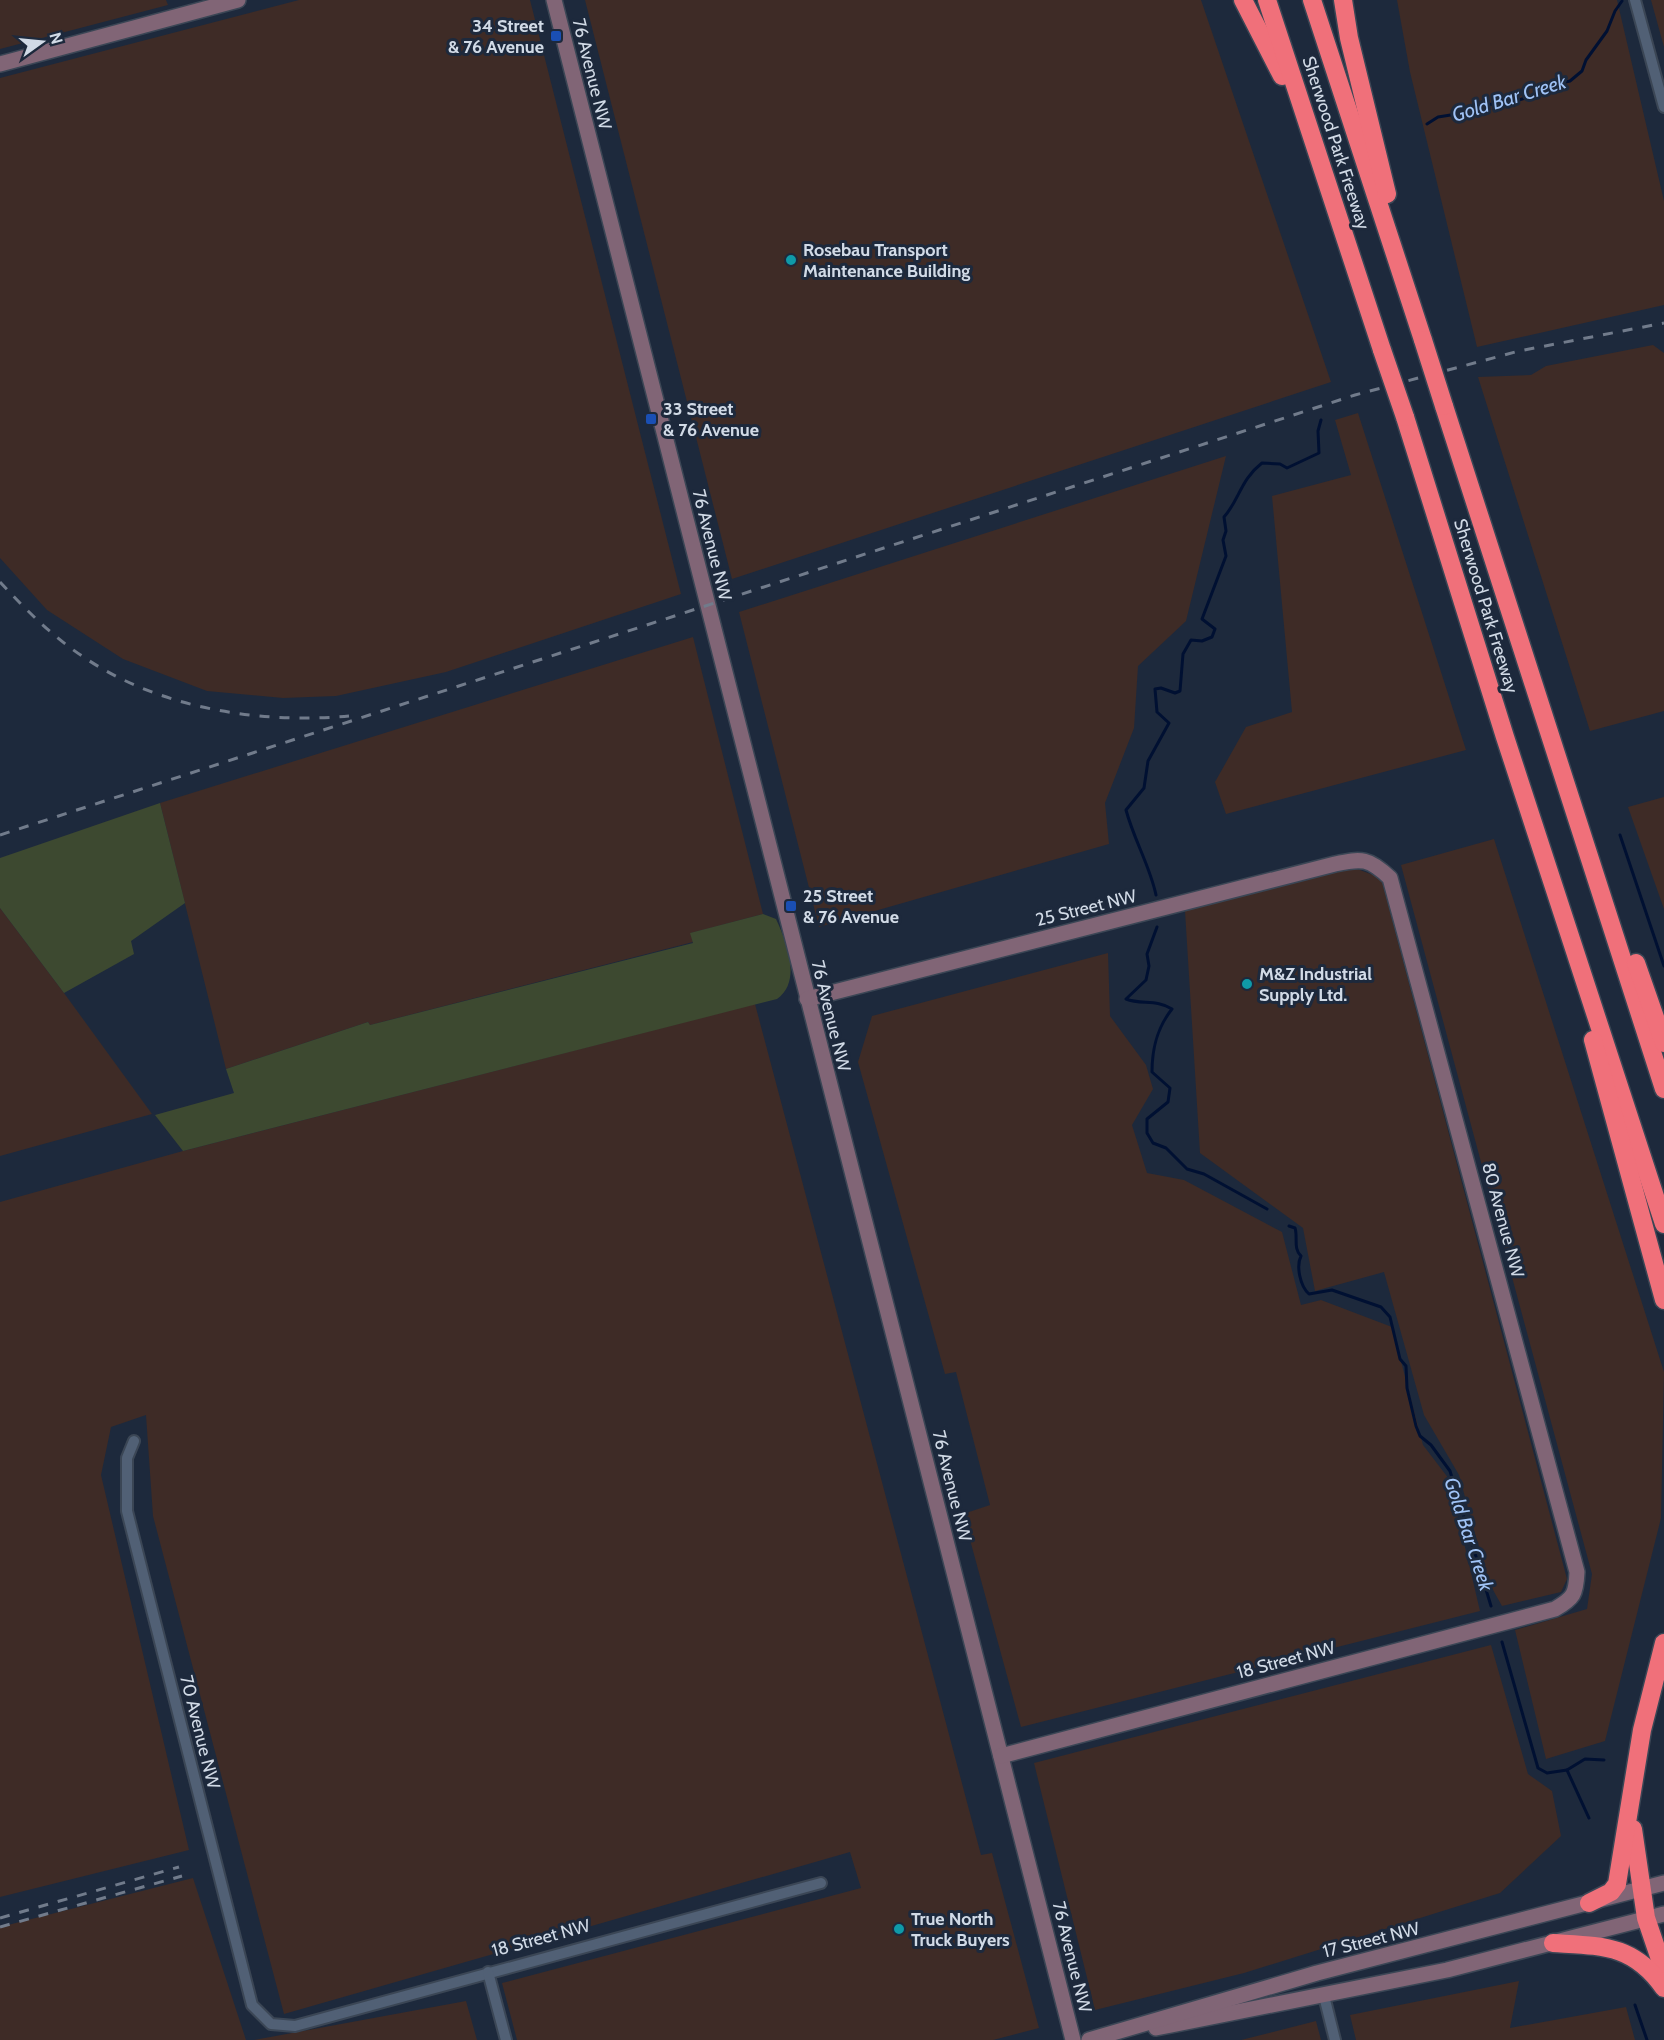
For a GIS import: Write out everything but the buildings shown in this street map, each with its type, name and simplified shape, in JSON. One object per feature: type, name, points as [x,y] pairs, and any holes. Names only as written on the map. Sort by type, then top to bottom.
[{"type":"highway","points":[[1243,0],[1271,53],[1316,150]]},
{"type":"highway","name":"Sherwood Park Freeway","points":[[1267,0],[1664,1224]]},
{"type":"highway","name":"Sherwood Park Freeway","points":[[1312,0],[1664,1089]]},
{"type":"highway","points":[[1342,0],[1348,38],[1396,228],[1412,307]]},
{"type":"highway","points":[[1546,723],[1578,794],[1664,1043]]},
{"type":"highway","points":[[1569,927],[1575,976],[1664,1300]]},
{"type":"highway","points":[[1589,1903],[1611,1892],[1617,1884],[1642,1730],[1664,1643]]},
{"type":"highway","points":[[1632,1791],[1634,1849],[1646,1918],[1664,1971]]},
{"type":"highway","points":[[1553,1942],[1618,1949],[1642,1963],[1664,1988]]},
{"type":"street","name":"76 Avenue NW","points":[[554,0],[1073,2040]]},
{"type":"street","points":[[1635,0],[1664,107]]},
{"type":"street","points":[[0,64],[232,1]]},
{"type":"street","name":"25 Street NW","points":[[807,999],[1335,864],[1360,859],[1376,864]]},
{"type":"street","name":"80 Avenue NW","points":[[1376,864],[1390,878],[1577,1572],[1576,1592]]},
{"type":"street","name":"70 Avenue NW","points":[[134,1441],[127,1458],[127,1511],[252,2005],[271,2024]]},
{"type":"street","name":"18 Street NW","points":[[1002,1756],[1555,1609],[1576,1592]]},
{"type":"street","name":"18 Street NW","points":[[271,2024],[295,2026],[821,1883]]},
{"type":"street","name":"17 Street NW","points":[[1089,2040],[1317,1973],[1664,1883]]},
{"type":"street","points":[[1097,2040],[1447,1970],[1664,1914]]},
{"type":"street","points":[[488,1972],[506,2040]]},
{"type":"street","points":[[1324,1996],[1335,2040]]},
{"type":"shaded area","points":[[0,0],[166,0],[168,5],[0,49]]},
{"type":"shaded area","points":[[299,0],[530,0],[681,594],[446,672],[336,696],[283,698],[207,691],[123,659],[47,610],[0,558],[0,78]]},
{"type":"shaded area","points":[[585,0],[1201,0],[1331,382],[732,579]]},
{"type":"shaded area","points":[[1397,0],[1617,0],[1664,201],[1664,305],[1477,347],[1410,72]]},
{"type":"shaded area","points":[[1651,0],[1664,0],[1664,47]]},
{"type":"shaded area","points":[[1653,345],[1664,353],[1664,711],[1590,731],[1478,377],[1531,375],[1546,366]]},
{"type":"shaded area","points":[[1358,413],[1466,750],[1226,814],[1215,782],[1246,727],[1292,712],[1272,496],[1351,475],[1335,420]]},
{"type":"shaded area","points":[[1226,456],[1186,621],[1138,666],[1134,728],[1105,803],[1109,844],[819,927],[739,612]]},
{"type":"shaded area","points":[[693,637],[763,914],[691,933],[693,942],[370,1025],[368,1022],[226,1069],[160,803]]},
{"type":"shaded area","points":[[1664,797],[1664,909],[1628,807]]},
{"type":"shaded area","points":[[1494,839],[1664,1372],[1661,1518],[1605,1741],[1546,1759],[1515,1630],[1587,1609],[1592,1574],[1401,865]]},
{"type":"shaded area","points":[[1352,867],[1381,878],[1567,1579],[1561,1592],[1502,1606],[1488,1581],[1459,1475],[1424,1415],[1384,1272],[1315,1291],[1303,1228],[1200,1153],[1185,911]]},
{"type":"shaded area","points":[[0,908],[64,993],[152,1114],[0,1156]]},
{"type":"shaded area","points":[[1108,953],[1110,1016],[1146,1065],[1153,1089],[1132,1125],[1147,1173],[1184,1180],[1282,1232],[1301,1305],[1321,1300],[1392,1327],[1423,1445],[1449,1479],[1480,1611],[1021,1727],[963,1514],[990,1505],[956,1372],[945,1374],[858,1062],[872,1016]]},
{"type":"shaded area","points":[[755,1004],[981,1855],[992,1853],[1039,2028],[993,2040],[517,2040],[502,1983],[861,1888],[850,1852],[284,2014],[153,1516],[146,1415],[111,1427],[101,1475],[189,1850],[0,1897],[0,1202],[183,1151]]},
{"type":"shaded area","points":[[1491,1645],[1528,1774],[1552,1791],[1561,1836],[1500,1893],[1244,1973],[1095,2010],[1034,1763]]},
{"type":"shaded area","points":[[193,1878],[246,2040],[0,2040],[0,1927]]},
{"type":"shaded area","points":[[1519,1981],[1510,2028],[1626,2007],[1635,2040],[1356,2040],[1350,2015]]},
{"type":"shaded area","points":[[466,2001],[477,2040],[254,2040]]},
{"type":"shaded area","points":[[1316,2021],[1321,2040],[1241,2040]]},
{"type":"green space","points":[[160,803],[185,903],[131,941],[134,954],[64,993],[0,908],[0,858]]},
{"type":"green space","points":[[763,914],[776,919],[790,961],[789,982],[785,991],[777,999],[183,1151],[155,1115],[234,1093],[226,1069],[368,1022],[370,1025],[693,943],[690,933]]},
{"type":"waterway","name":"Gold Bar Creek","points":[[1427,124],[1438,117],[1457,114],[1471,107],[1515,101],[1529,97],[1548,86],[1570,81],[1582,71],[1586,60],[1607,31],[1622,1]]},
{"type":"waterway","name":"Gold Bar Creek","points":[[1156,895],[1126,810],[1144,788],[1148,761],[1169,723],[1157,712],[1155,689],[1161,688],[1175,693],[1180,691],[1183,654],[1191,640],[1202,641],[1212,637],[1215,629],[1202,619],[1226,556],[1223,540],[1226,531],[1224,517],[1249,476],[1262,463],[1280,464],[1287,468],[1319,453],[1318,431],[1321,420]]},
{"type":"waterway","points":[[1620,835],[1664,966]]},
{"type":"waterway","name":"Gold Bar Creek","points":[[1157,927],[1147,954],[1149,966],[1146,980],[1126,999],[1161,1004],[1172,1009],[1159,1031],[1152,1063],[1152,1072],[1170,1088],[1168,1102],[1147,1119],[1147,1133],[1153,1143],[1166,1148],[1187,1169],[1204,1174],[1267,1209]]},
{"type":"waterway","name":"Gold Bar Creek","points":[[1289,1226],[1295,1228],[1296,1231],[1296,1246],[1301,1256],[1300,1276],[1309,1294],[1332,1290],[1381,1307],[1390,1317],[1400,1359],[1406,1366],[1407,1388],[1416,1426],[1420,1436],[1431,1445],[1450,1471],[1491,1606]]},
{"type":"waterway","name":"Gold Bar Creek","points":[[1502,1642],[1538,1768],[1547,1773],[1567,1770],[1589,1818]]},
{"type":"waterway","points":[[1567,1770],[1585,1759],[1604,1760]]},
{"type":"waterway","name":"Gold Bar Creek","points":[[1635,2005],[1647,2040]]},
{"type":"railway","points":[[0,835],[1355,395],[1519,351],[1664,323]]},
{"type":"railway","points":[[0,582],[40,623],[73,650],[146,690],[179,701],[247,715],[316,718],[349,716]]},
{"type":"railway","points":[[0,1918],[179,1867]]},
{"type":"railway","points":[[0,1927],[182,1876]]},
{"type":"place","name":"34 Street & 76 Avenue","points":[[556,36]]},
{"type":"place","name":"Rosebau Transport Maintenance Building","points":[[791,260]]},
{"type":"place","name":"33 Street & 76 Avenue","points":[[651,419]]},
{"type":"place","name":"25 Street & 76 Avenue","points":[[791,906]]},
{"type":"place","name":"M&Z Industrial Supply Ltd.","points":[[1247,984]]},
{"type":"place","name":"True North Truck Buyers","points":[[899,1929]]}]
